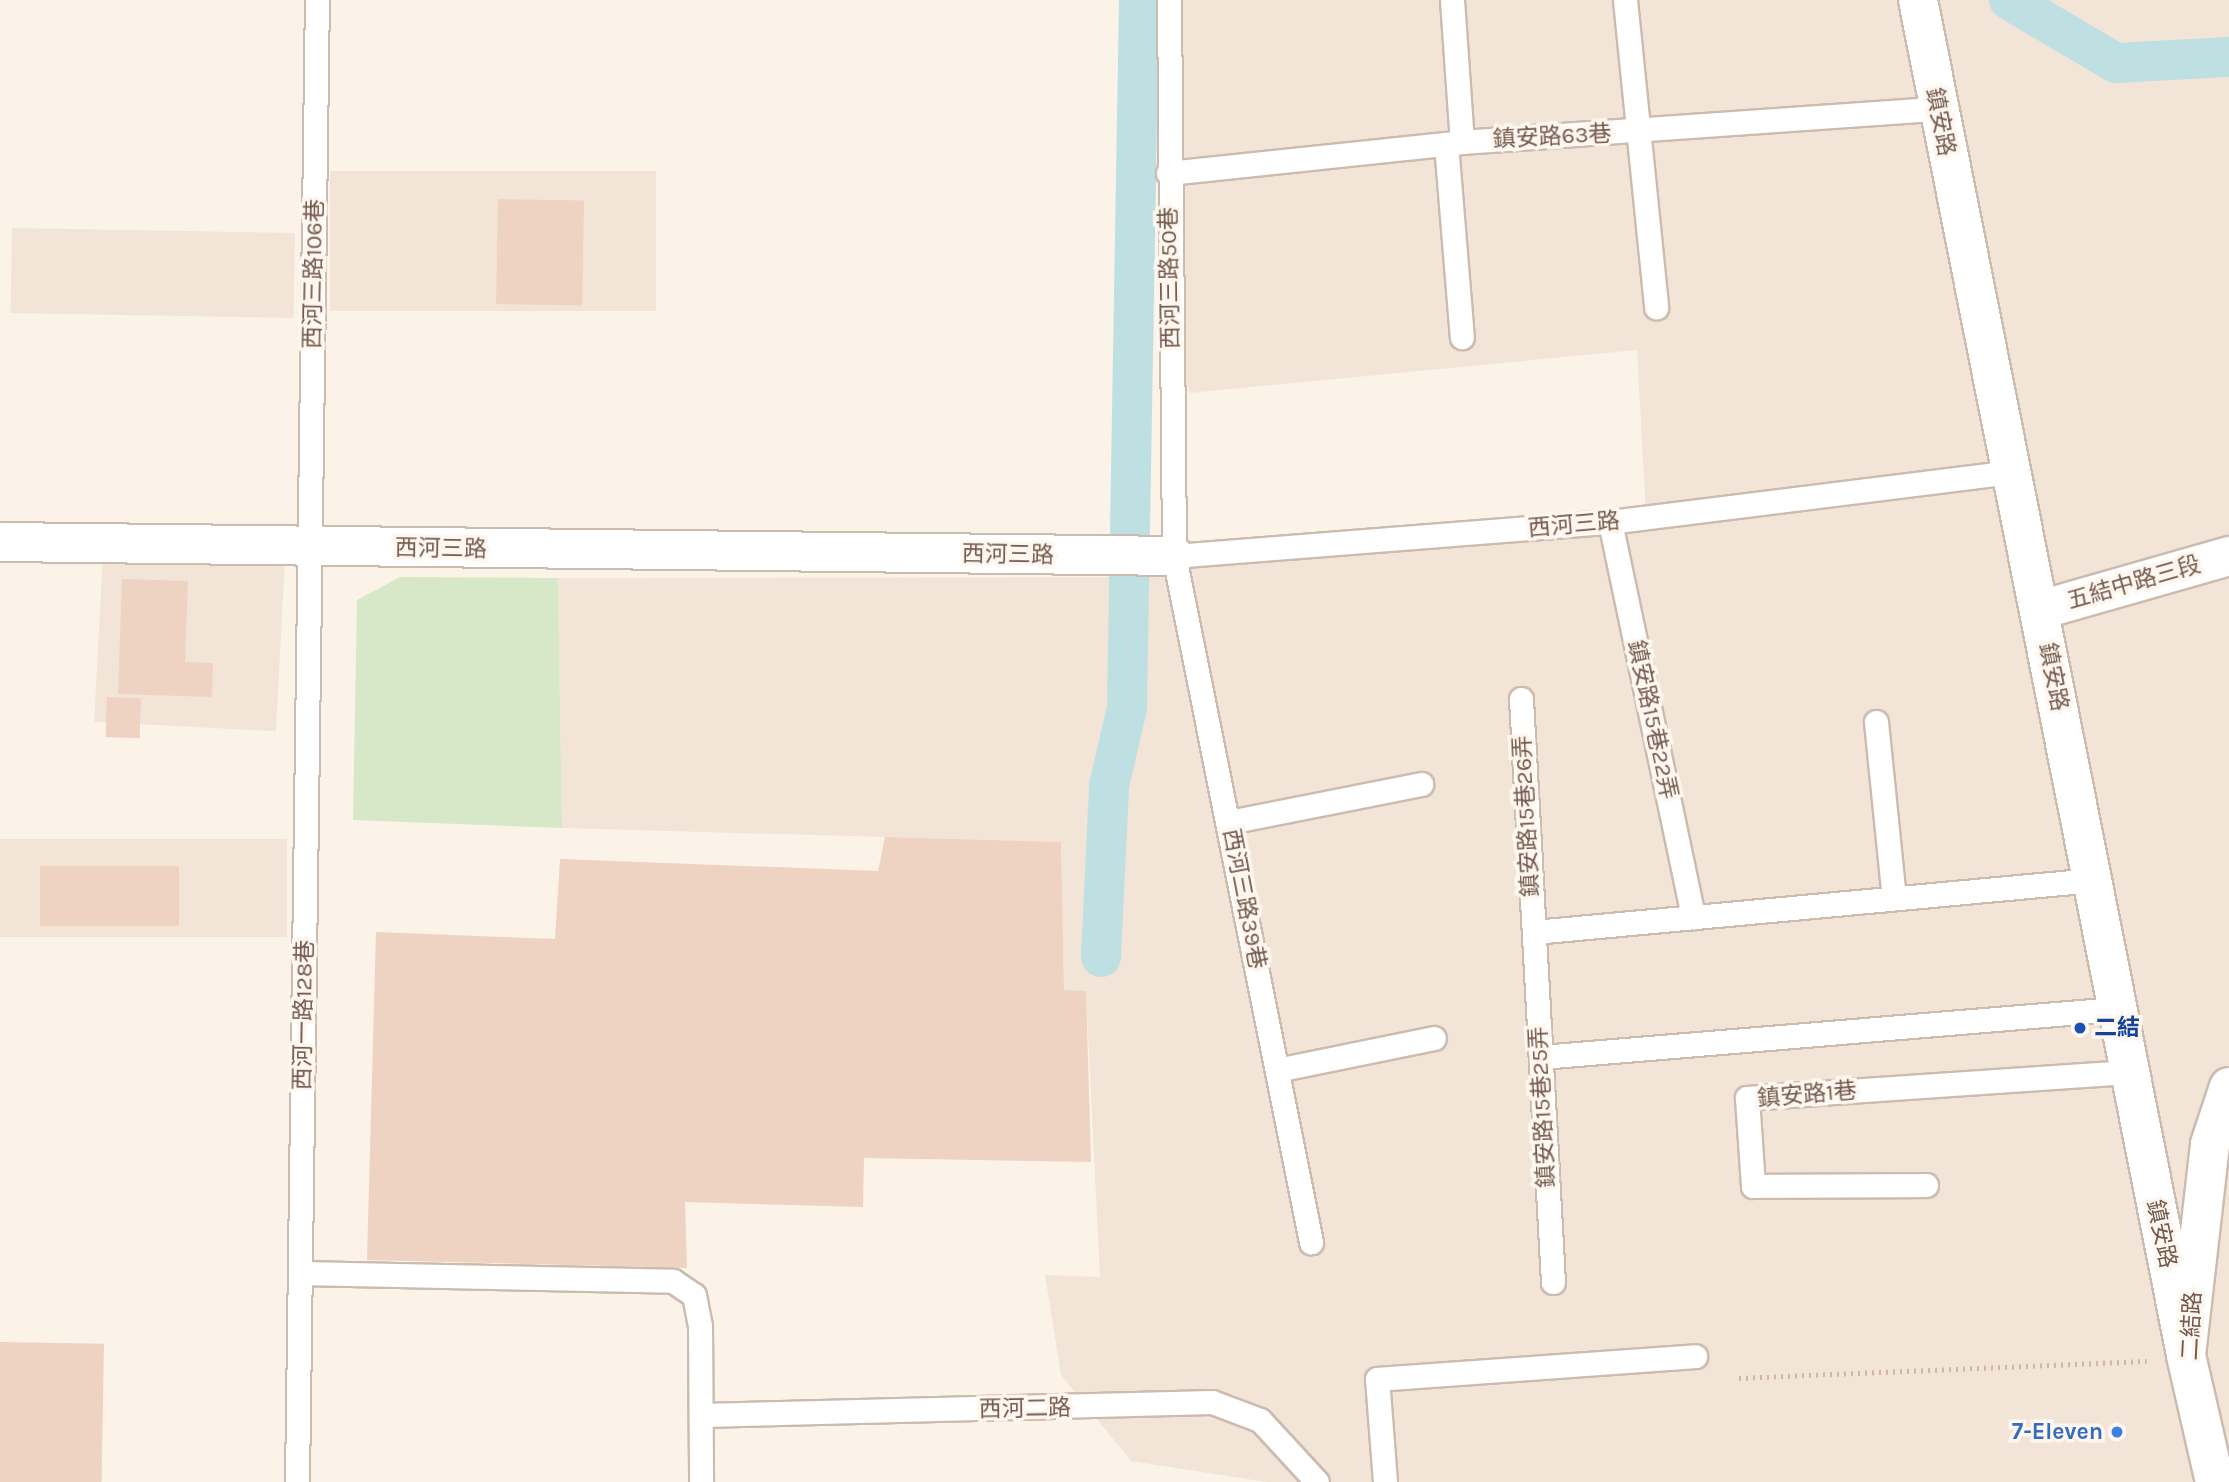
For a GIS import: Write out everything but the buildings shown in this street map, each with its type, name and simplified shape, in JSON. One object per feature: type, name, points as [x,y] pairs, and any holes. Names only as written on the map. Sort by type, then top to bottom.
[{"type":"street","name":"鎮安路","points":[[1919,7],[1936,109],[2040,610],[2094,880],[2127,1072],[2186,1355]]},
{"type":"street","name":"西河三路","points":[[0,542],[311,548],[1174,556]]},
{"type":"street","name":"五結中路三段","points":[[2040,610],[2229,556]]},
{"type":"street","name":"二結路","points":[[2215,1482],[2186,1355],[2210,1144],[2229,1087]]},
{"type":"lane","name":"西河三路106巷","points":[[311,548],[317,0]]},
{"type":"lane","name":"西河三路50巷","points":[[1169,0],[1168,173],[1174,556]]},
{"type":"lane","points":[[1452,0],[1454,143],[1462,337]]},
{"type":"lane","points":[[1625,0],[1634,133],[1656,307]]},
{"type":"lane","name":"鎮安路63巷","points":[[1168,173],[1454,143],[1634,133],[1936,109]]},
{"type":"lane","name":"西河三路","points":[[1174,556],[1610,522],[2011,472]]},
{"type":"lane","name":"鎮安路15巷22弄","points":[[1610,522],[1693,917]]},
{"type":"lane","name":"西河一路128巷","points":[[297,1482],[311,548]]},
{"type":"lane","name":"西河三路39巷","points":[[1174,556],[1311,1242]]},
{"type":"lane","name":"鎮安路15巷26弄","points":[[1521,699],[1534,932]]},
{"type":"lane","points":[[1876,722],[1894,898]]},
{"type":"lane","points":[[1229,822],[1421,784]]},
{"type":"lane","points":[[1534,932],[2094,880]]},
{"type":"lane","name":"鎮安路15巷25弄","points":[[1534,932],[1553,1282]]},
{"type":"lane","points":[[1541,1057],[2116,1009]]},
{"type":"lane","points":[[1277,1070],[1434,1038]]},
{"type":"lane","name":"鎮安路1巷","points":[[1926,1185],[1753,1186],[1747,1098],[2127,1072]]},
{"type":"lane","points":[[301,1273],[673,1281],[694,1295],[702,1416],[701,1482]]},
{"type":"lane","points":[[1385,1482],[1377,1379],[1695,1356]]},
{"type":"lane","name":"西河二路","points":[[702,1416],[1212,1402],[1260,1420],[1317,1482]]},
{"type":"path","points":[[1739,1378],[2043,1368],[2186,1355]]},
{"type":"shaded area","points":[[1180,0],[2229,0],[2229,1482],[1266,1482],[1131,1461],[1061,1375],[1045,1275],[1100,1277],[1086,992],[1064,990],[1061,842],[562,828],[558,578],[1121,577],[1646,515],[1637,350],[1190,393],[1183,372]]},
{"type":"shaded area","points":[[330,171],[656,171],[656,311],[330,311]]},
{"type":"shaded area","points":[[12,228],[295,233],[293,318],[11,313]]},
{"type":"shaded area","points":[[103,553],[285,563],[276,731],[94,722]]},
{"type":"shaded area","points":[[0,839],[287,839],[287,937],[0,937]]},
{"type":"green space","points":[[400,577],[558,578],[562,828],[353,820],[357,600]]},
{"type":"waterway","points":[[1101,957],[1109,786],[1127,708],[1139,0]]},
{"type":"waterway","points":[[2009,0],[2116,63],[2229,57]]},
{"type":"place","name":"二結","points":[[2080,1028]]},
{"type":"place","name":"7-Eleven","points":[[2117,1432]]}]
